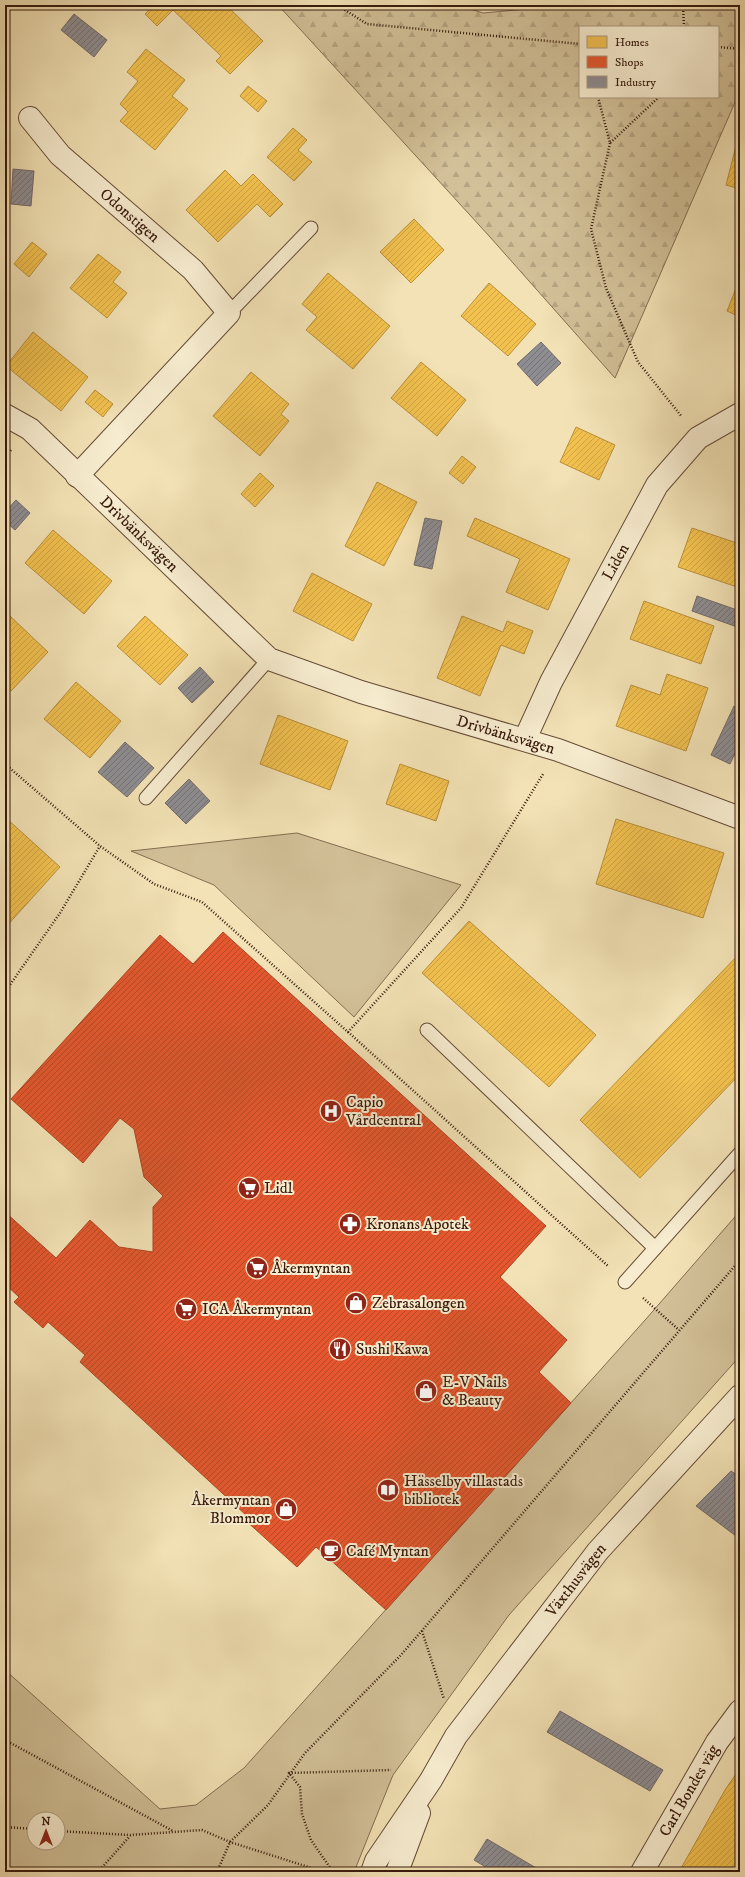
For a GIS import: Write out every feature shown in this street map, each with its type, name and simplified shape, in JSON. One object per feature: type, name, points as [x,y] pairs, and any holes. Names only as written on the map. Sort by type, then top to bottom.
[{"type":"street","name":"Odonstigen","points":[[30,118],[60,155],[193,270],[229,312]]},
{"type":"street","points":[[77,476],[229,312]]},
{"type":"street","name":"Liden","points":[[525,739],[551,682],[657,485],[698,438],[740,414]]},
{"type":"street","name":"Drivbänksvägen","points":[[5,415],[30,429],[77,476],[269,659],[361,692],[525,739],[558,750],[740,818]]},
{"type":"street","name":"Växthusvägen","points":[[372,1872],[376,1861],[431,1780],[456,1736],[598,1551],[740,1396]]},
{"type":"street","name":"Carl Bondes väg","points":[[642,1872],[717,1742],[740,1711]]},
{"type":"street","name":"Växthusvägen","points":[[397,1872],[431,1780]]},
{"type":"lane","points":[[229,312],[311,228]]},
{"type":"lane","points":[[146,798],[269,659]]},
{"type":"lane","points":[[426,1030],[655,1248]]},
{"type":"lane","points":[[625,1282],[740,1153]]},
{"type":"path","points":[[337,5],[367,24],[579,44]]},
{"type":"path","points":[[683,5],[684,26]]},
{"type":"path","points":[[719,47],[740,49]]},
{"type":"path","points":[[598,98],[610,143],[591,229],[606,288],[638,362],[698,438]]},
{"type":"path","points":[[610,143],[658,98]]},
{"type":"path","points":[[348,1032],[460,908],[558,750]]},
{"type":"path","points":[[5,764],[100,846],[154,884],[202,902],[679,1330]]},
{"type":"path","points":[[5,992],[60,913],[100,846]]},
{"type":"path","points":[[216,1872],[230,1842],[268,1805],[305,1753],[401,1655],[740,1260]]},
{"type":"path","points":[[422,1631],[444,1699]]},
{"type":"path","points":[[5,1740],[175,1832]]},
{"type":"path","points":[[289,1774],[391,1770]]},
{"type":"path","points":[[289,1774],[300,1787],[302,1814],[311,1840],[333,1872]]},
{"type":"path","points":[[5,1827],[26,1828]]},
{"type":"path","points":[[66,1831],[130,1835],[202,1830],[230,1842],[324,1872]]},
{"type":"path","points":[[98,1872],[130,1835]]},
{"type":"green space","points":[[278,5],[458,5],[483,13],[572,5],[740,5],[740,100],[736,100],[615,378],[490,237]]},
{"type":"green space","points":[[297,833],[461,885],[354,1017],[214,885],[131,851]]},
{"type":"green space","points":[[740,1211],[740,1356],[509,1615],[393,1775],[354,1872],[5,1872],[5,1670],[160,1809],[196,1805],[244,1768],[646,1319]]},
{"type":"building: Homes","points":[[154,5],[226,5],[263,41],[230,74],[216,61],[221,56],[173,10],[157,26],[145,14]]},
{"type":"building: Homes","points":[[146,49],[185,80],[172,96],[188,109],[155,150],[120,121],[128,112],[120,104],[138,81],[127,72]]},
{"type":"building: Homes","points":[[248,86],[267,101],[258,112],[240,96]]},
{"type":"building: Homes","points":[[293,128],[307,140],[298,150],[312,162],[294,181],[267,157]]},
{"type":"building: Homes","points":[[740,130],[740,189],[726,185]]},
{"type":"building: Homes","points":[[225,170],[241,186],[253,174],[283,204],[270,217],[257,204],[218,242],[186,210]]},
{"type":"building: Homes","points":[[414,219],[444,250],[411,283],[380,252]]},
{"type":"building: Homes","points":[[32,242],[47,254],[29,277],[14,264]]},
{"type":"building: Homes","points":[[98,254],[121,272],[113,282],[127,293],[107,318],[70,288]]},
{"type":"building: Homes","points":[[328,273],[390,326],[353,369],[306,330],[317,317],[302,304]]},
{"type":"building: Homes","points":[[740,278],[740,317],[727,311]]},
{"type":"building: Homes","points":[[489,283],[536,324],[508,356],[461,316]]},
{"type":"building: Homes","points":[[33,332],[88,377],[61,411],[6,366]]},
{"type":"building: Homes","points":[[421,362],[466,400],[437,436],[391,398]]},
{"type":"building: Homes","points":[[251,372],[289,404],[281,414],[289,421],[260,456],[213,416]]},
{"type":"building: Homes","points":[[95,390],[113,404],[103,417],[85,402]]},
{"type":"building: Homes","points":[[576,427],[615,445],[599,480],[560,462]]},
{"type":"building: Homes","points":[[462,456],[476,467],[463,484],[449,473]]},
{"type":"building: Homes","points":[[260,473],[274,486],[255,507],[241,494]]},
{"type":"building: Homes","points":[[377,482],[417,502],[384,566],[345,546]]},
{"type":"building: Homes","points":[[475,518],[570,559],[548,610],[506,592],[520,559],[467,536]]},
{"type":"building: Homes","points":[[692,528],[740,544],[740,588],[678,567]]},
{"type":"building: Homes","points":[[53,530],[112,581],[84,614],[25,563]]},
{"type":"building: Homes","points":[[312,573],[372,604],[353,641],[293,611]]},
{"type":"building: Homes","points":[[644,601],[714,626],[701,664],[630,639]]},
{"type":"building: Homes","points":[[10,616],[48,652],[11,691],[5,685],[5,621]]},
{"type":"building: Homes","points":[[145,616],[188,655],[160,685],[117,646]]},
{"type":"building: Homes","points":[[462,616],[503,632],[507,621],[533,631],[524,654],[501,645],[480,696],[437,678]]},
{"type":"building: Homes","points":[[667,674],[708,688],[686,751],[616,726],[631,685],[660,695]]},
{"type":"building: Homes","points":[[76,682],[121,721],[90,758],[44,719]]},
{"type":"building: Homes","points":[[278,715],[348,741],[330,790],[260,764]]},
{"type":"building: Homes","points":[[400,764],[449,781],[436,821],[386,804]]},
{"type":"building: Homes","points":[[5,817],[60,867],[5,928]]},
{"type":"building: Homes","points":[[616,819],[724,853],[703,918],[596,884]]},
{"type":"building: Homes","points":[[469,921],[596,1035],[549,1087],[422,973]]},
{"type":"building: Homes","points":[[740,953],[740,1074],[640,1178],[580,1120]]},
{"type":"building: Homes","points":[[740,1768],[740,1872],[679,1872],[725,1790]]},
{"type":"building: Shops","name":"Åkermyntan","points":[[223,932],[546,1226],[500,1277],[567,1340],[539,1372],[571,1403],[386,1610],[316,1547],[297,1567],[244,1519],[247,1516],[80,1362],[85,1355],[48,1322],[43,1328],[14,1302],[19,1297],[5,1284],[5,1212],[56,1258],[90,1220],[119,1247],[153,1252],[153,1207],[163,1196],[144,1177],[134,1129],[120,1118],[83,1163],[11,1099],[160,935],[193,964]]},
{"type":"building: Industry","points":[[74,14],[107,40],[94,57],[61,30]]},
{"type":"building: Industry","points":[[13,169],[34,171],[31,206],[11,204]]},
{"type":"building: Industry","points":[[541,342],[561,363],[537,386],[517,364]]},
{"type":"building: Industry","points":[[16,500],[30,513],[15,530],[5,521],[5,512]]},
{"type":"building: Industry","points":[[425,518],[442,521],[432,569],[414,565]]},
{"type":"building: Industry","points":[[740,523],[740,540],[735,538]]},
{"type":"building: Industry","points":[[697,596],[740,611],[740,628],[692,611]]},
{"type":"building: Industry","points":[[200,667],[214,682],[192,703],[178,688]]},
{"type":"building: Industry","points":[[734,706],[740,710],[740,743],[730,764],[711,755]]},
{"type":"building: Industry","points":[[125,742],[154,768],[127,797],[98,772]]},
{"type":"building: Industry","points":[[189,779],[210,801],[186,824],[165,803]]},
{"type":"building: Industry","points":[[731,1471],[740,1477],[740,1539],[696,1506]]},
{"type":"building: Industry","points":[[560,1711],[663,1770],[650,1791],[547,1732]]},
{"type":"building: Industry","points":[[487,1839],[543,1872],[494,1872],[474,1860]]},
{"type":"place","name":"Capio Vårdcentral","points":[[331,1111]]},
{"type":"place","name":"Lidl","points":[[249,1188]]},
{"type":"place","name":"Kronans Apotek","points":[[350,1224]]},
{"type":"place","name":"Åkermyntan","points":[[257,1268]]},
{"type":"place","name":"Zebrasalongen","points":[[356,1303]]},
{"type":"place","name":"ICA Åkermyntan","points":[[186,1309]]},
{"type":"place","name":"Sushi Kawa","points":[[340,1349]]},
{"type":"place","name":"E-V Nails & Beauty","points":[[426,1391]]},
{"type":"place","name":"Hässelby villastads bibliotek","points":[[388,1490]]},
{"type":"place","name":"Åkermyntan Blommor","points":[[286,1509]]},
{"type":"place","name":"Café Myntan","points":[[331,1551]]}]
